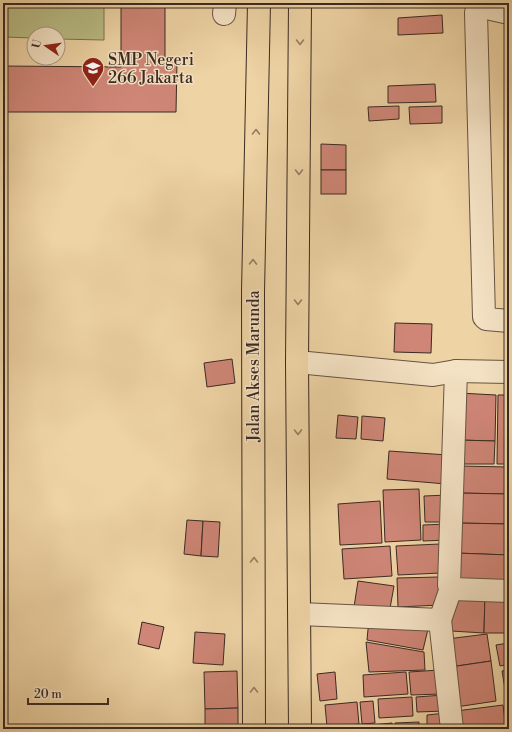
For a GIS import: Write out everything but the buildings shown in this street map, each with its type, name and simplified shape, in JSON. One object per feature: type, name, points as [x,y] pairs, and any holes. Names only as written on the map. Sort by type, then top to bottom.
[{"type":"main road","name":"Jalan Akses Marunda","points":[[254,729],[253,292],[259,3]]},
{"type":"main road","points":[[300,3],[297,362],[300,729]]},
{"type":"street","points":[[509,13],[482,7],[477,8],[476,13],[484,317],[486,319],[509,321]]},
{"type":"street","points":[[297,362],[433,376],[456,371],[509,372]]},
{"type":"street","points":[[452,729],[440,620],[451,588],[449,585],[456,371]]},
{"type":"street","points":[[451,588],[509,591]]},
{"type":"street","points":[[300,614],[440,620]]},
{"type":"green space","points":[[3,3],[104,3],[104,40],[66,39],[66,26],[26,26],[26,38],[3,37]]},
{"type":"place","name":"SMP Negeri 266 Jakarta","points":[[93,88]]}]
